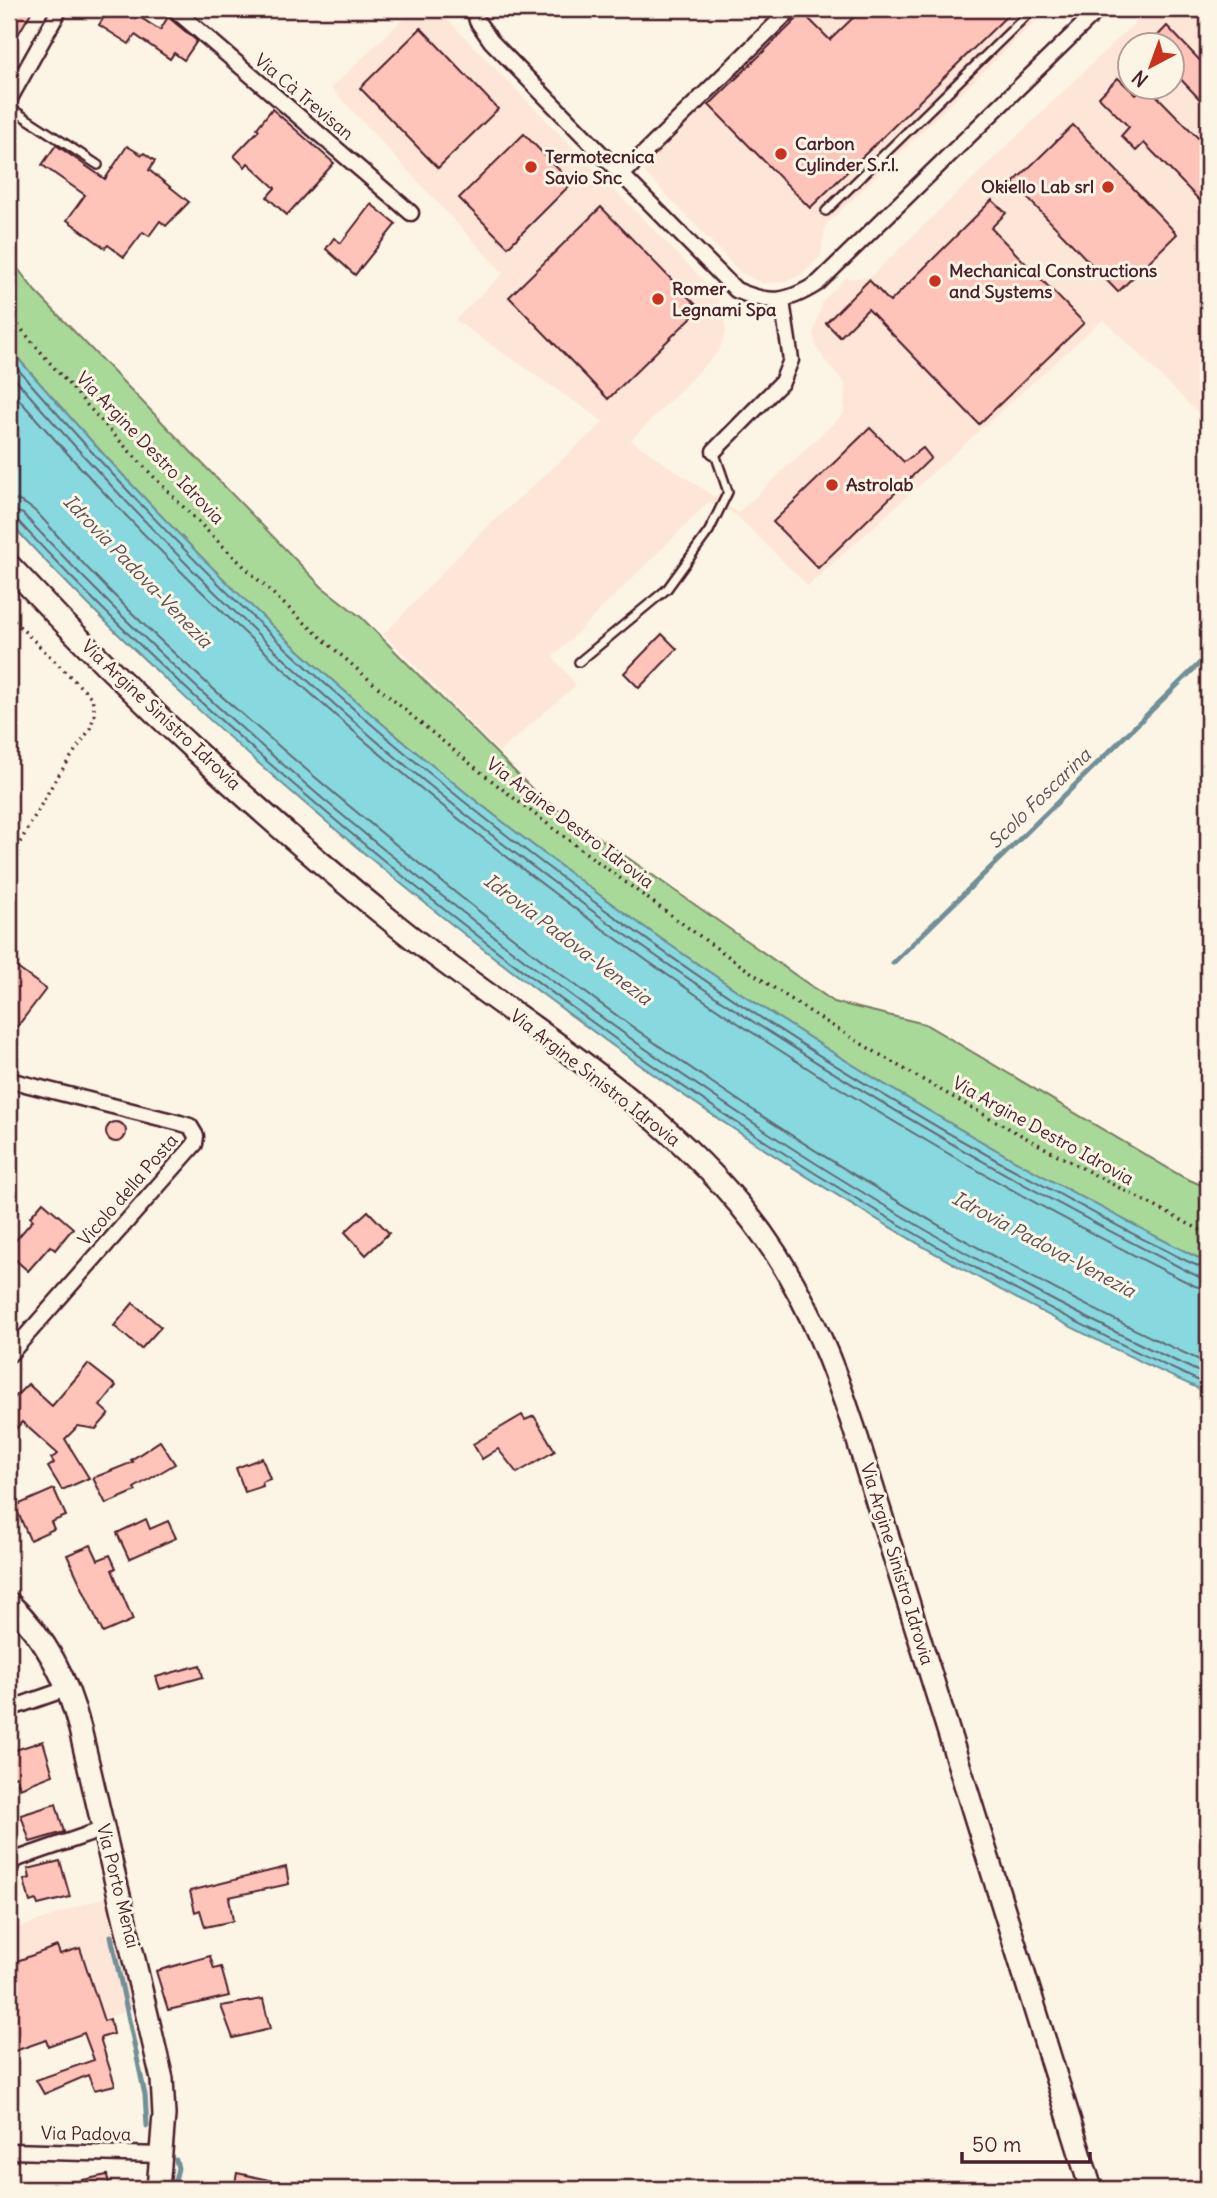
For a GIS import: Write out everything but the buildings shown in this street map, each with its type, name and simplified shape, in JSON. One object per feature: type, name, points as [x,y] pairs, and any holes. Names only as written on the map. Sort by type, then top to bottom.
[{"type":"main road","name":"Via Argine Sinistro Idrovia","points":[[9,565],[115,673],[319,860],[398,927],[622,1094],[677,1140],[724,1189],[775,1252],[816,1324],[855,1428],[1091,2189]]},
{"type":"main road","name":"Via Porto Menai","points":[[9,1603],[41,1638],[69,1688],[162,2079],[163,2155],[158,2189]]},
{"type":"street","points":[[9,100],[60,9]]},
{"type":"street","name":"Via Cà Trevisan","points":[[174,9],[411,213]]},
{"type":"street","points":[[474,9],[477,21],[491,41],[736,290],[756,299],[782,301],[797,297],[818,283],[1099,9]]},
{"type":"street","points":[[622,175],[791,9]]},
{"type":"street","points":[[714,451],[782,382],[791,360],[782,301]]},
{"type":"street","name":"Vicolo della Posta","points":[[9,1080],[180,1123],[190,1126],[196,1136],[195,1144],[9,1354]]},
{"type":"street","points":[[9,1709],[69,1688]]},
{"type":"street","points":[[9,1870],[15,1860],[104,1829]]},
{"type":"street","name":"Via Padova","points":[[9,2151],[163,2155]]},
{"type":"lane","points":[[826,211],[1033,9]]},
{"type":"lane","points":[[9,107],[98,164]]},
{"type":"lane","points":[[579,662],[667,589],[709,531],[728,492],[714,451]]},
{"type":"path","name":"Via Argine Destro Idrovia","points":[[9,314],[114,433],[195,518],[395,704],[520,805],[741,966],[844,1033],[948,1095],[1208,1234]]},
{"type":"path","points":[[9,615],[92,698],[95,713],[90,729],[54,782],[9,862]]},
{"type":"shaded area","points":[[413,9],[437,9],[713,290],[724,310],[726,332],[719,351],[631,440],[738,513],[844,413],[845,384],[817,348],[813,333],[823,301],[844,279],[870,277],[1116,41],[1116,102],[1186,102],[1186,32],[1125,32],[1149,9],[1208,9],[1208,413],[1203,418],[1103,319],[808,586],[736,515],[709,502],[553,657],[576,685],[499,752],[384,634],[480,533],[604,422],[455,320],[503,273],[331,88]]},
{"type":"shaded area","points":[[776,9],[1048,9],[825,226],[821,256],[803,274],[784,282],[762,283],[740,272],[630,157]]},
{"type":"shaded area","points":[[110,1895],[138,2007],[9,2053],[9,1931]]},
{"type":"green space","points":[[9,257],[35,291],[322,587],[362,618],[538,795],[834,1002],[925,1024],[1183,1177],[1208,1188],[1208,1263],[965,1132],[846,1061],[730,986],[616,907],[506,824],[398,737],[294,646],[219,575],[112,463],[9,348]]},
{"type":"water","name":"Idrovia Padova-Venezia","points":[[9,348],[147,501],[256,611],[398,737],[506,824],[616,907],[730,986],[846,1061],[1085,1199],[1208,1263],[1208,1393],[1097,1340],[989,1283],[882,1223],[778,1158],[576,1019],[478,945],[285,786],[97,614],[9,522]]},
{"type":"waterway","name":"Scolo Foscarina","points":[[893,963],[1208,655]]},
{"type":"waterway","points":[[111,1936],[145,2095],[147,2126]]},
{"type":"waterway","points":[[173,2189],[178,2168],[176,2160]]},
{"type":"place","name":"Carbon Cylinder S.r.l.","points":[[781,154]]},
{"type":"place","name":"Termotecnica Savio Snc","points":[[531,167]]},
{"type":"place","name":"Okiello Lab srl","points":[[1108,187]]},
{"type":"place","name":"Mechanical Constructions and Systems","points":[[935,281]]},
{"type":"place","name":"Romer Legnami Spa","points":[[658,299]]},
{"type":"place","name":"Astrolab","points":[[832,485]]}]
